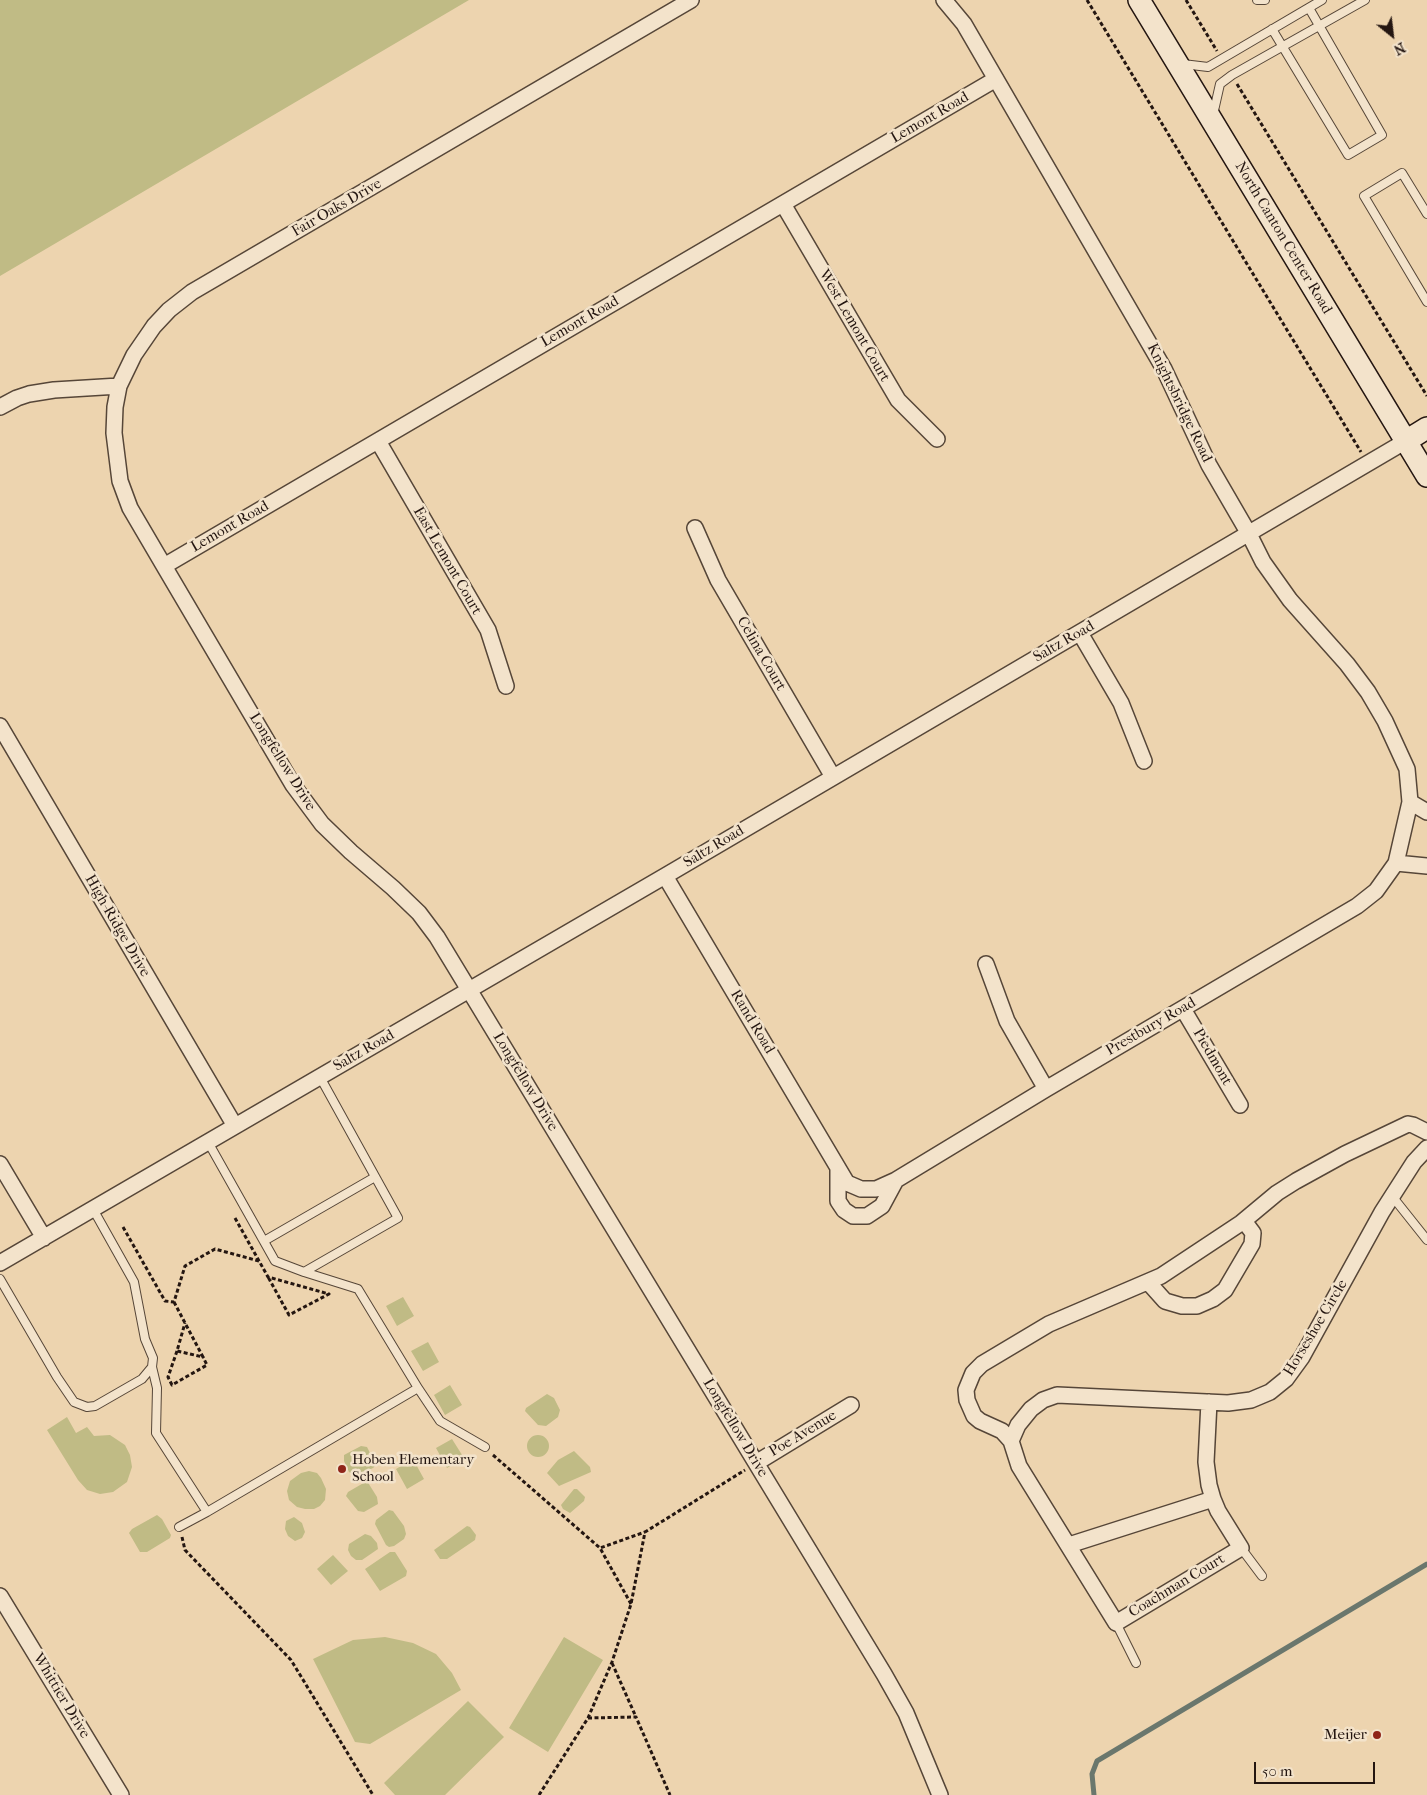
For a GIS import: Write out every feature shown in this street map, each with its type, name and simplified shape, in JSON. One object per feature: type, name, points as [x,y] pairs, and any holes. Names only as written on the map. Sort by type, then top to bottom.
[{"type":"main road","name":"North Canton Center Road","points":[[1140,0],[1427,476]]},
{"type":"main road","name":"Saltz Road","points":[[1406,441],[1427,428]]},
{"type":"street","name":"Fair Oaks Drive","points":[[119,386],[134,354],[154,326],[169,310],[192,292],[691,0]]},
{"type":"street","name":"Knightsbridge Road","points":[[944,0],[964,24],[1164,369],[1209,465],[1263,562],[1277,584],[1347,664],[1368,692],[1385,721],[1407,769],[1410,802]]},
{"type":"street","name":"Lemont Road","points":[[164,566],[996,79]]},
{"type":"street","name":"West Lemont Court","points":[[783,204],[898,400],[937,439]]},
{"type":"street","points":[[0,407],[29,394],[54,390],[119,386]]},
{"type":"street","name":"Longfellow Drive","points":[[119,386],[115,407],[114,433],[120,481],[130,508],[293,785],[322,824],[419,913],[437,937],[902,1706],[940,1795]]},
{"type":"street","name":"East Lemont Court","points":[[378,441],[488,630],[506,686]]},
{"type":"street","name":"Saltz Road","points":[[0,1264],[1406,441]]},
{"type":"street","name":"Celina Court","points":[[695,528],[718,580],[833,777]]},
{"type":"street","points":[[1080,632],[1121,703],[1144,761]]},
{"type":"street","name":"High-Ridge Drive","points":[[0,726],[235,1126]]},
{"type":"street","points":[[1410,802],[1427,812]]},
{"type":"street","name":"Prestbury Road","points":[[861,1189],[876,1189],[896,1180],[1046,1089],[1357,906],[1376,891],[1396,863],[1410,802]]},
{"type":"street","points":[[1396,863],[1427,866]]},
{"type":"street","name":"Rand Road","points":[[665,876],[838,1169],[847,1183],[861,1189]]},
{"type":"street","points":[[986,964],[1007,1021],[1046,1089]]},
{"type":"street","name":"Piedmont","points":[[1183,1009],[1240,1105]]},
{"type":"street","points":[[1011,1441],[1002,1432],[980,1421],[970,1410],[966,1390],[973,1373],[982,1364],[1049,1324],[1161,1276],[1244,1221],[1277,1193],[1376,1138],[1408,1124],[1413,1124],[1427,1132]]},
{"type":"street","name":"Horseshoe Circle","points":[[1011,1441],[1018,1425],[1031,1409],[1043,1400],[1057,1395],[1228,1403],[1251,1400],[1270,1392],[1286,1379],[1302,1357],[1392,1196],[1414,1162],[1427,1148]]},
{"type":"street","points":[[0,1164],[44,1238]]},
{"type":"street","points":[[838,1169],[838,1201],[844,1210],[852,1216],[866,1216],[882,1206],[896,1180]]},
{"type":"street","points":[[1148,1282],[1165,1301],[1182,1306],[1197,1306],[1213,1299],[1225,1290],[1252,1244],[1253,1233],[1244,1221]]},
{"type":"street","name":"Coachman Court","points":[[1011,1441],[1019,1466],[1116,1622],[1241,1548],[1218,1511],[1213,1499],[1206,1462],[1209,1402]]},
{"type":"street","name":"Poe Avenue","points":[[756,1463],[851,1405]]},
{"type":"street","points":[[1069,1546],[1213,1499]]},
{"type":"street","name":"Whittier Drive","points":[[0,1596],[121,1795]]},
{"type":"lane","points":[[1257,0],[1265,0]]},
{"type":"lane","points":[[1178,63],[1208,67],[1322,0]]},
{"type":"lane","points":[[1212,119],[1220,84],[1232,75],[1365,0]]},
{"type":"lane","points":[[1272,30],[1348,155],[1382,135],[1309,8]]},
{"type":"lane","points":[[1427,214],[1402,173],[1364,196],[1427,302]]},
{"type":"lane","points":[[304,1272],[398,1218],[320,1077]]},
{"type":"lane","points":[[208,1142],[276,1261],[358,1289],[440,1421],[485,1448]]},
{"type":"lane","points":[[264,1241],[375,1177]]},
{"type":"lane","points":[[1392,1196],[1427,1240]]},
{"type":"lane","points":[[93,1209],[134,1282],[145,1339],[153,1358],[152,1367],[157,1388],[156,1433],[208,1512]]},
{"type":"lane","points":[[0,1279],[32,1336],[74,1402],[87,1408],[95,1406],[142,1379],[152,1367]]},
{"type":"lane","points":[[180,1527],[418,1388]]},
{"type":"lane","points":[[1241,1548],[1262,1576]]},
{"type":"lane","points":[[1116,1622],[1136,1663]]},
{"type":"path","points":[[1087,0],[1368,464]]},
{"type":"path","points":[[1186,0],[1222,59]]},
{"type":"path","points":[[1232,75],[1427,396]]},
{"type":"path","points":[[124,1227],[165,1301],[174,1302]]},
{"type":"path","points":[[185,1323],[168,1378],[172,1385],[207,1365],[203,1357],[174,1302],[185,1266],[215,1249],[259,1261]]},
{"type":"path","points":[[177,1351],[203,1357]]},
{"type":"path","points":[[485,1448],[600,1548],[631,1604]]},
{"type":"path","points":[[600,1548],[645,1532],[756,1463]]},
{"type":"path","points":[[180,1527],[185,1550],[291,1660],[373,1795]]},
{"type":"path","points":[[539,1795],[588,1718],[612,1662],[631,1604],[645,1532]]},
{"type":"path","points":[[612,1662],[670,1795]]},
{"type":"path","points":[[588,1718],[636,1717]]},
{"type":"shaded area","points":[[0,0],[469,0],[0,276]]},
{"type":"shaded area","points":[[403,1297],[414,1316],[397,1326],[386,1306]]},
{"type":"shaded area","points":[[428,1342],[439,1362],[423,1371],[411,1351]]},
{"type":"shaded area","points":[[450,1385],[462,1405],[445,1415],[434,1395]]},
{"type":"shaded area","points":[[547,1394],[554,1398],[560,1410],[558,1417],[546,1426],[538,1425],[525,1411],[526,1408]]},
{"type":"shaded area","points":[[67,1417],[76,1433],[87,1427],[94,1436],[110,1435],[125,1445],[130,1455],[132,1467],[127,1482],[113,1492],[100,1494],[87,1490],[78,1480],[47,1430]]},
{"type":"shaded area","points":[[534,1435],[542,1435],[549,1442],[549,1450],[542,1457],[534,1457],[527,1450],[527,1442]]},
{"type":"shaded area","points":[[452,1439],[464,1458],[447,1468],[436,1448]]},
{"type":"shaded area","points":[[361,1446],[367,1447],[376,1465],[356,1476],[349,1472],[344,1461],[344,1455]]},
{"type":"shaded area","points":[[574,1451],[590,1467],[591,1472],[559,1486],[547,1473],[558,1460]]},
{"type":"shaded area","points":[[413,1459],[424,1479],[407,1489],[396,1469]]},
{"type":"shaded area","points":[[309,1471],[317,1473],[326,1489],[325,1500],[314,1509],[297,1507],[289,1500],[287,1491],[290,1481],[301,1473]]},
{"type":"shaded area","points":[[367,1481],[377,1497],[378,1504],[364,1512],[358,1511],[346,1496],[348,1492]]},
{"type":"shaded area","points":[[574,1489],[577,1489],[585,1497],[584,1501],[570,1513],[563,1509],[561,1505]]},
{"type":"shaded area","points":[[389,1510],[393,1511],[404,1526],[406,1534],[404,1539],[389,1547],[386,1545],[375,1524],[376,1520]]},
{"type":"shaded area","points":[[157,1515],[162,1519],[171,1535],[170,1538],[147,1552],[140,1552],[129,1533],[132,1529]]},
{"type":"shaded area","points":[[294,1517],[302,1523],[305,1532],[302,1538],[295,1541],[288,1536],[285,1529],[286,1521]]},
{"type":"shaded area","points":[[467,1526],[476,1535],[475,1540],[447,1559],[440,1559],[434,1550]]},
{"type":"shaded area","points":[[365,1534],[371,1536],[377,1543],[378,1549],[362,1560],[356,1560],[348,1550],[349,1544]]},
{"type":"shaded area","points":[[390,1552],[395,1552],[407,1571],[406,1576],[380,1591],[365,1569]]},
{"type":"shaded area","points":[[333,1555],[348,1571],[331,1585],[317,1569]]},
{"type":"shaded area","points":[[385,1637],[413,1643],[436,1654],[452,1673],[461,1690],[370,1744],[355,1742],[313,1659],[353,1640]]},
{"type":"shaded area","points":[[564,1637],[603,1660],[548,1752],[509,1728]]},
{"type":"shaded area","points":[[468,1701],[504,1737],[445,1795],[395,1795],[384,1783]]},
{"type":"waterway","points":[[1094,1795],[1092,1774],[1097,1761],[1427,1564]]},
{"type":"place","name":"Hoben Elementary School","points":[[342,1469]]},
{"type":"place","name":"Meijer","points":[[1377,1735]]}]
